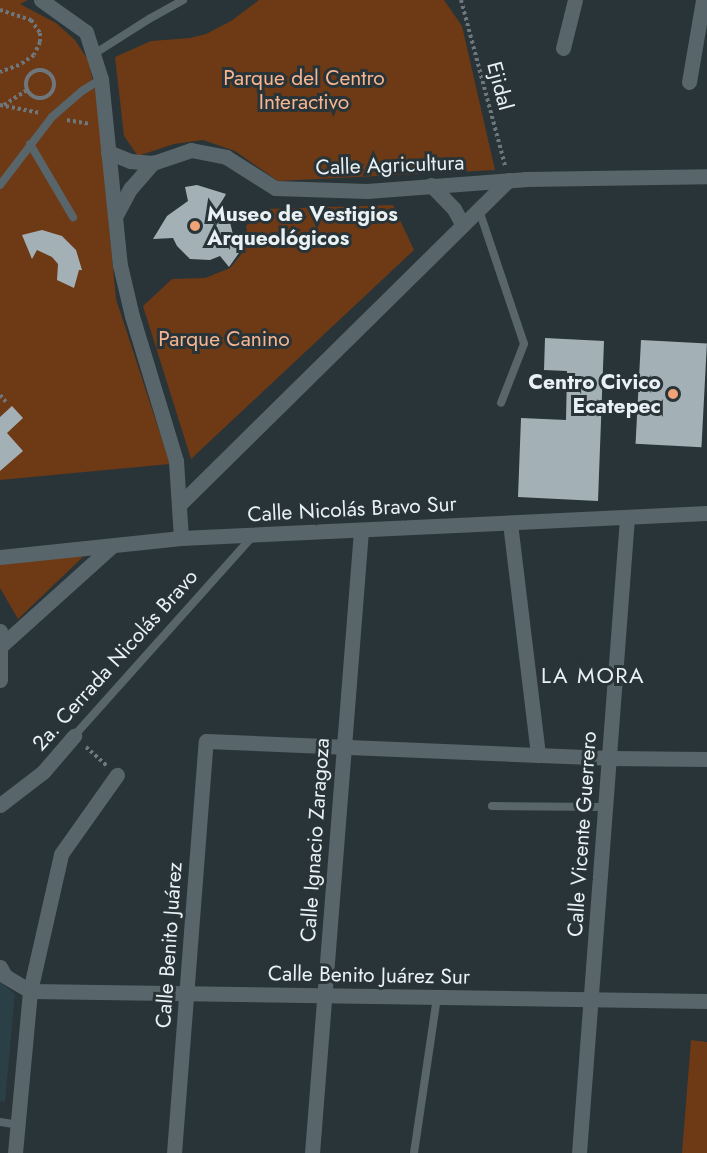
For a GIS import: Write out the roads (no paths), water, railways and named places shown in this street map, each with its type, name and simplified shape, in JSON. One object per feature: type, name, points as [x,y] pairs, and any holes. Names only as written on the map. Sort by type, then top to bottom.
[{"type":"street","points":[[41,0],[86,32],[101,79],[120,266],[132,316],[176,461],[181,538]]},
{"type":"street","points":[[563,48],[575,0]]},
{"type":"street","points":[[689,82],[703,0]]},
{"type":"street","name":"Calle Agricultura","points":[[115,217],[129,189],[153,163],[190,150],[226,157],[275,188],[367,191],[509,180],[707,176]]},
{"type":"street","points":[[108,152],[130,161],[153,163]]},
{"type":"street","points":[[179,505],[509,180]]},
{"type":"street","points":[[431,185],[454,208],[463,225]]},
{"type":"street","name":"Calle Nicolás Bravo Sur","points":[[0,557],[181,538],[707,513]]},
{"type":"street","name":"Calle Vicente Guerrero","points":[[579,1153],[627,518]]},
{"type":"street","points":[[510,523],[538,755]]},
{"type":"street","name":"Calle Ignacio Zaragoza","points":[[312,1153],[361,530]]},
{"type":"street","points":[[0,680],[1,638],[112,546]]},
{"type":"street","name":"2a. Cerrada Nicolás Bravo","points":[[0,805],[43,772],[74,736]]},
{"type":"street","name":"Calle Benito Juárez","points":[[174,1153],[206,741],[344,748]]},
{"type":"street","points":[[344,748],[609,758],[707,759]]},
{"type":"street","points":[[15,1153],[30,991],[61,855],[117,775]]},
{"type":"street","points":[[0,967],[5,976],[30,991]]},
{"type":"street","name":"Calle Benito Juárez Sur","points":[[30,991],[707,1001]]},
{"type":"lane","points":[[94,54],[183,0]]},
{"type":"lane","points":[[0,185],[52,117],[82,91],[101,79]]},
{"type":"lane","points":[[30,144],[73,217]]},
{"type":"lane","points":[[479,210],[524,344],[501,403]]},
{"type":"lane","name":"2a. Cerrada Nicolás Bravo","points":[[74,736],[254,535]]},
{"type":"lane","points":[[492,806],[605,807]]},
{"type":"lane","points":[[414,1153],[437,998]]},
{"type":"lane","points":[[0,1122],[18,1125]]},
{"type":"place","name":"Museo de Vestigios Arqueológicos","points":[[195,226]]},
{"type":"place","name":"Centro Civico Ecatepec","points":[[673,394]]},
{"type":"district","name":"LA MORA","points":[[593,676]]},
{"type":"park label","name":"Parque del Centro Interactivo","points":[[304,90]]},
{"type":"park label","name":"Parque Canino","points":[[224,339]]}]
